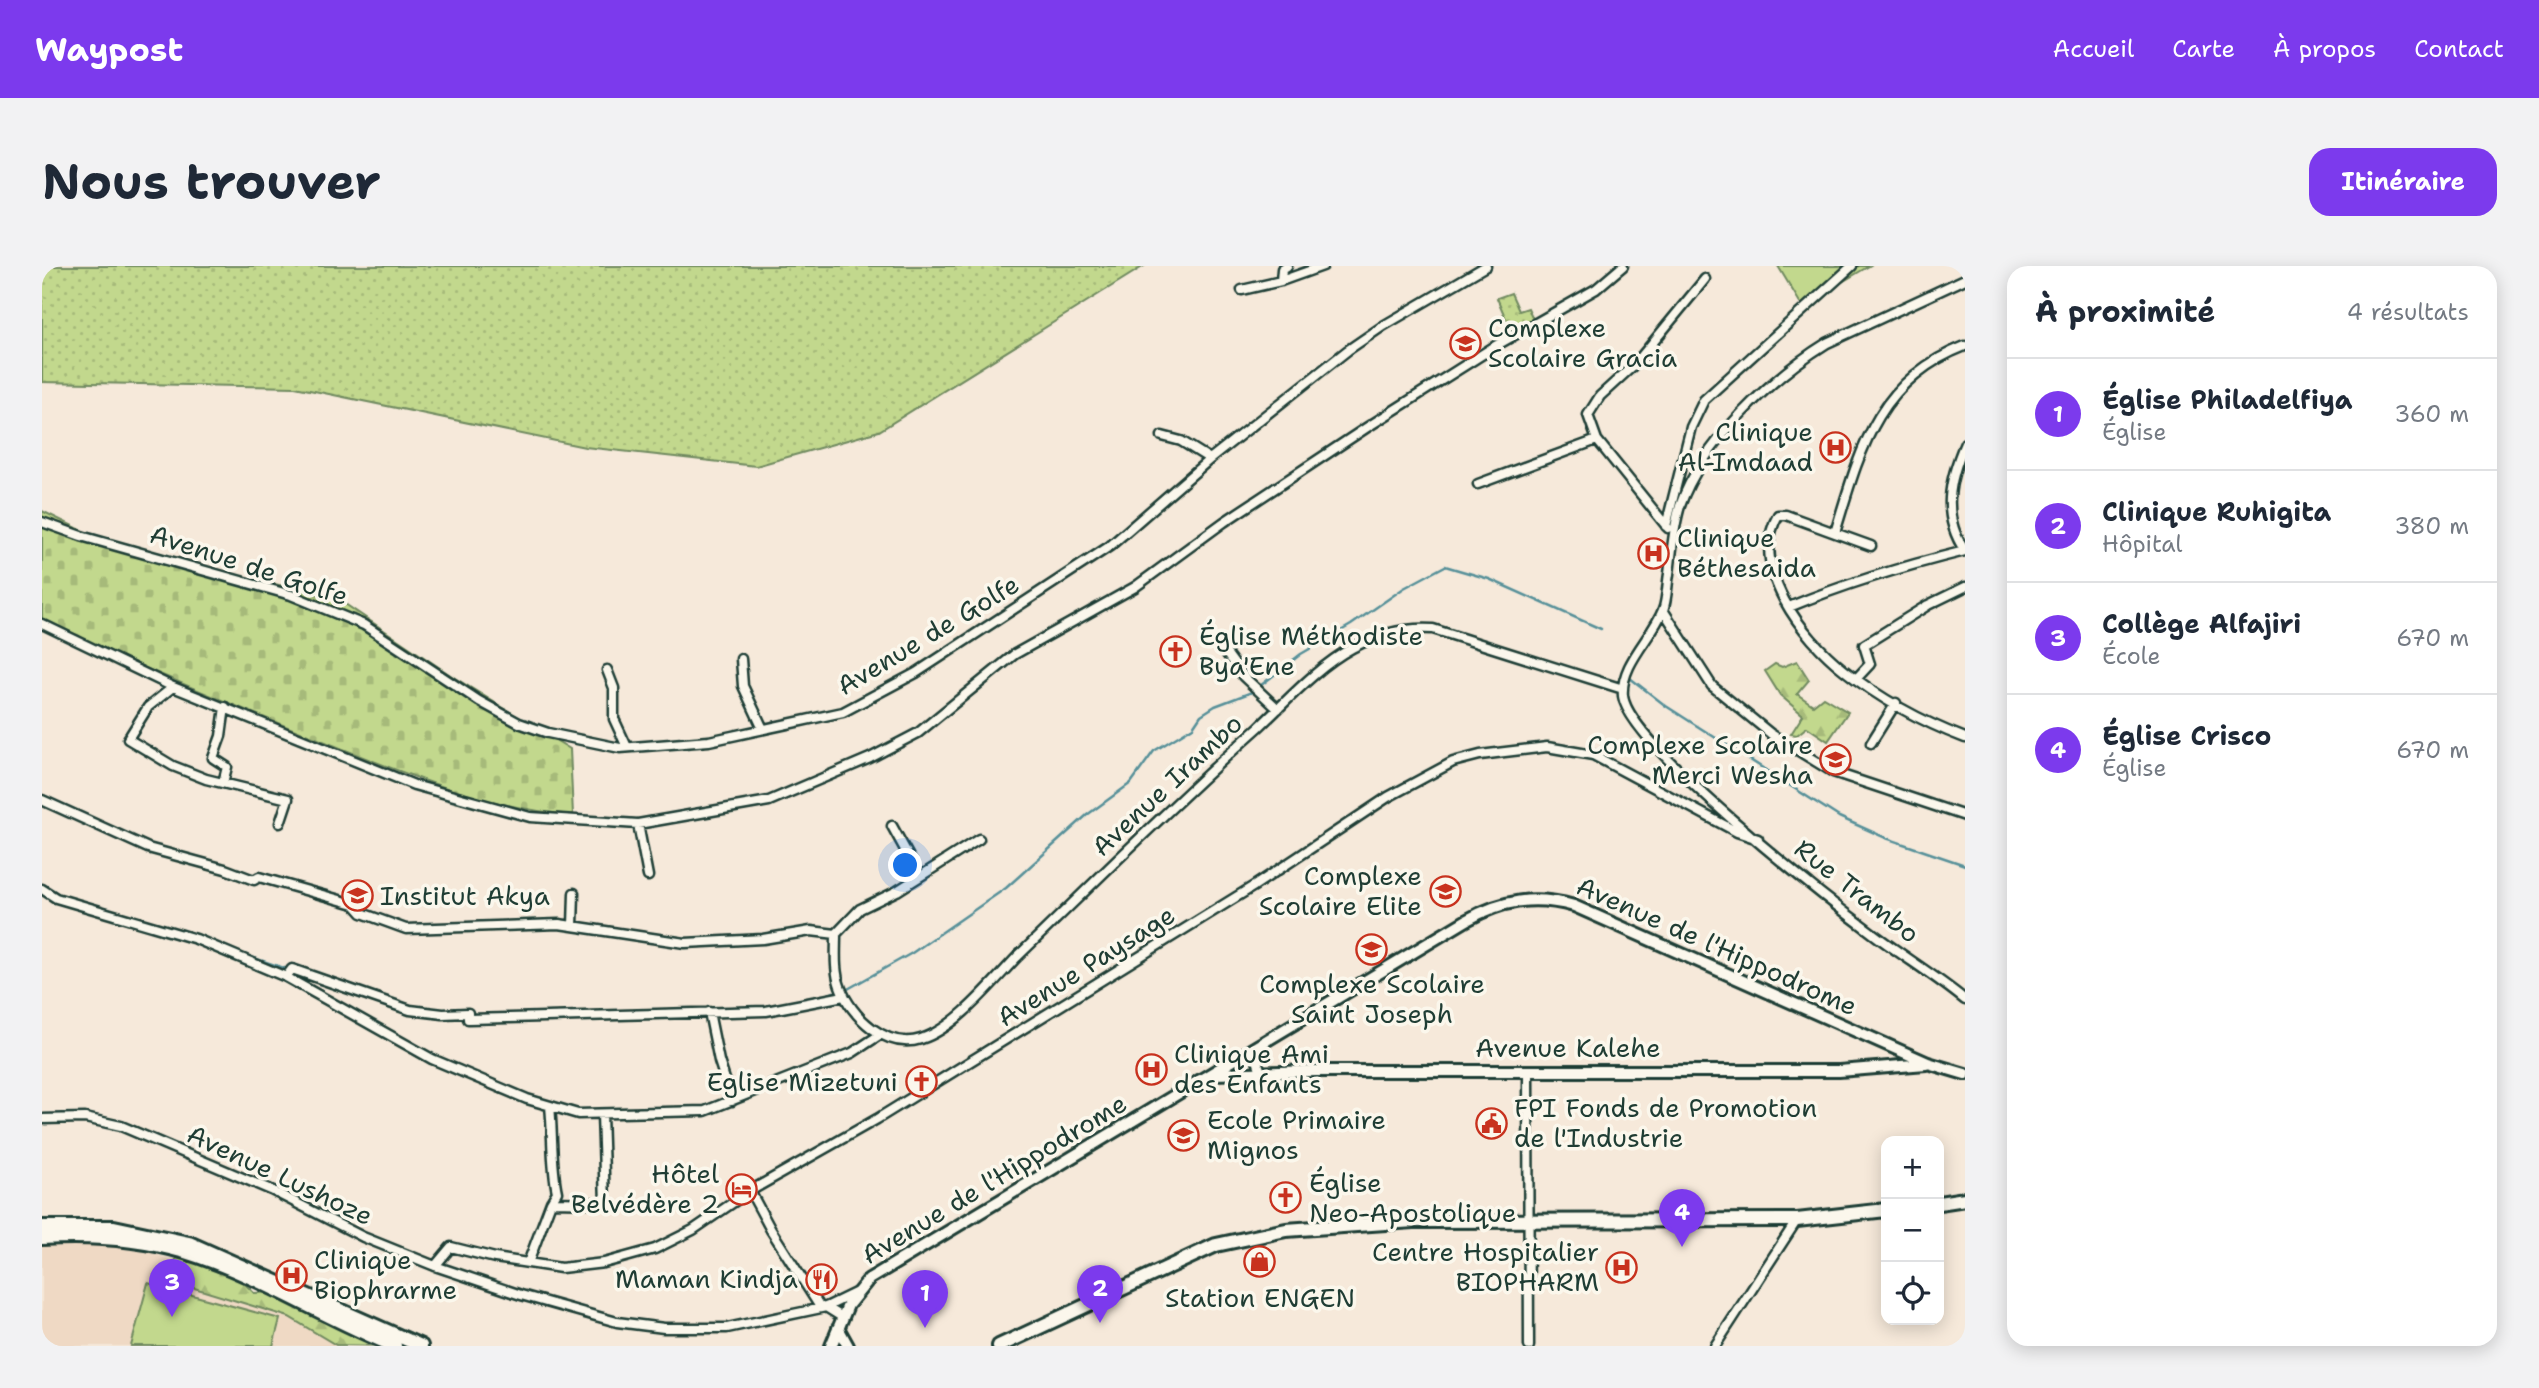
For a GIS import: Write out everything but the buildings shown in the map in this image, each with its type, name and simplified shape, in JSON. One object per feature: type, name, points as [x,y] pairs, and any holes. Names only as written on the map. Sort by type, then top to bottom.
[{"type":"main road","points":[[1944,1202],[1965,1199]]},
{"type":"main road","points":[[999,1346],[1177,1261],[1216,1245],[1251,1235],[1414,1221],[1797,1220],[1881,1211]]},
{"type":"main road","points":[[42,1227],[113,1233],[203,1259],[347,1321],[395,1346]]},
{"type":"main road","points":[[42,1238],[113,1233]]},
{"type":"main road","points":[[347,1321],[421,1346]]},
{"type":"street","points":[[1281,281],[1282,269],[1287,266]]},
{"type":"street","points":[[1242,290],[1281,281],[1323,266]]},
{"type":"street","name":"Avenue de Golfe","points":[[42,522],[80,537],[291,595],[364,625],[479,701],[519,723],[582,742],[627,747],[676,746],[843,712],[905,679],[1110,546],[1210,459],[1383,326],[1486,266]]},
{"type":"street","points":[[42,624],[173,687],[436,794],[530,817],[638,824],[769,801],[870,758],[918,733],[1016,654],[1135,587],[1224,522],[1344,443],[1497,345],[1595,289],[1623,266]]},
{"type":"street","points":[[1666,526],[1692,427],[1704,400],[1852,266]]},
{"type":"street","points":[[1672,537],[1597,440],[1588,421],[1593,404],[1636,363],[1705,279]]},
{"type":"street","points":[[1623,689],[1632,662],[1663,610],[1672,537],[1681,504],[1696,474],[1731,427],[1776,379],[1827,343],[1965,279]]},
{"type":"street","points":[[1835,533],[1856,463],[1894,392],[1919,369],[1965,346]]},
{"type":"street","points":[[1162,436],[1181,441],[1210,459]]},
{"type":"street","points":[[1478,484],[1597,440]]},
{"type":"street","points":[[1789,607],[1833,588],[1893,569],[1965,551],[1951,524],[1949,495],[1965,443]]},
{"type":"street","points":[[1871,545],[1786,515],[1778,515],[1768,542],[1767,558],[1789,607],[1826,655],[1856,679],[1896,703],[1942,729],[1965,738]]},
{"type":"street","points":[[1856,679],[1869,667],[1864,645],[1928,605],[1965,587]]},
{"type":"street","points":[[1663,610],[1712,685],[1771,734],[1833,772],[1965,817]]},
{"type":"street","name":"Avenue Irambo","points":[[881,1034],[896,1041],[923,1039],[974,1002],[1188,790],[1351,648],[1382,634],[1410,628],[1454,634],[1623,689]]},
{"type":"street","points":[[1226,653],[1243,676],[1266,694],[1278,709]]},
{"type":"street","points":[[741,659],[743,686],[763,729]]},
{"type":"street","points":[[607,670],[614,688],[614,719],[627,747]]},
{"type":"street","points":[[173,687],[148,707],[128,739],[173,766],[223,783],[288,799],[280,823]]},
{"type":"street","name":"Rue Trambo","points":[[1623,689],[1626,706],[1633,720],[1658,750],[1723,811],[1873,934],[1965,1000]]},
{"type":"street","points":[[1871,743],[1896,703]]},
{"type":"street","points":[[223,783],[227,767],[213,758],[221,736],[225,707]]},
{"type":"street","name":"Avenue Paysage","points":[[435,1266],[451,1247],[528,1264],[561,1268],[604,1263],[655,1249],[693,1230],[750,1191],[1018,1033],[1254,886],[1388,797],[1453,762],[1480,755],[1547,747],[1592,755],[1737,832],[1758,839]]},
{"type":"street","points":[[42,800],[148,848],[225,869],[236,876],[254,880],[259,877],[354,904],[362,913],[406,929],[502,924],[573,926],[685,943],[763,939],[811,930],[836,934]]},
{"type":"street","points":[[638,824],[648,876]]},
{"type":"street","points":[[892,826],[919,875]]},
{"type":"street","points":[[42,889],[57,898],[196,939],[286,977],[414,1050],[550,1106],[578,1114],[705,1111],[852,1054],[881,1034],[865,1022],[844,996],[836,968],[836,934],[860,909],[979,839]]},
{"type":"street","points":[[573,893],[573,926]]},
{"type":"street","name":"Avenue de l'Hippodrome","points":[[831,1346],[840,1322],[857,1292],[869,1279],[1488,907],[1526,899],[1545,899],[1574,906],[1928,1063],[1965,1074]]},
{"type":"street","points":[[286,977],[292,969],[410,1010],[443,1014],[468,1013],[468,1019],[766,1011],[844,996]]},
{"type":"street","points":[[709,1013],[719,1061],[732,1101]]},
{"type":"street","points":[[1253,1048],[1261,1072]]},
{"type":"street","name":"Avenue Kalehe","points":[[1209,1075],[1261,1072],[1839,1071],[1928,1063]]},
{"type":"street","points":[[1528,1071],[1529,1346]]},
{"type":"street","points":[[528,1264],[557,1192],[553,1177],[550,1106]]},
{"type":"street","points":[[551,1202],[605,1203],[603,1114]]},
{"type":"street","name":"Avenue Lushoze","points":[[42,1119],[85,1118],[121,1126],[271,1190],[363,1237],[435,1266],[521,1296],[618,1322],[664,1328],[727,1328],[823,1307],[857,1292]]},
{"type":"street","points":[[750,1191],[771,1230],[823,1307],[840,1322],[848,1346]]},
{"type":"street","points":[[1715,1346],[1797,1220]]},
{"type":"shaded area","points":[[118,1242],[188,1265],[368,1346],[42,1346],[42,1243]]},
{"type":"green space","points":[[42,266],[1144,266],[879,431],[756,466],[585,447],[295,387],[42,382]]},
{"type":"green space","points":[[1778,266],[1869,266],[1802,306]]},
{"type":"green space","points":[[1511,293],[1519,311],[1528,308],[1534,321],[1511,331],[1497,298]]},
{"type":"green space","points":[[42,511],[120,549],[336,598],[455,678],[570,749],[573,815],[509,805],[415,777],[287,727],[42,623]]},
{"type":"green space","points":[[1797,661],[1809,680],[1797,694],[1813,705],[1823,697],[1848,712],[1828,741],[1807,727],[1797,735],[1791,734],[1803,715],[1780,695],[1765,671],[1775,664],[1782,667]]},
{"type":"green space","points":[[183,1252],[232,1271],[254,1293],[278,1292],[395,1346],[336,1345],[289,1317],[181,1284],[167,1268]]},
{"type":"green space","points":[[148,1283],[280,1319],[273,1346],[131,1346]]},
{"type":"waterway","points":[[1260,686],[1301,654],[1351,625],[1404,588],[1445,566],[1489,579],[1601,629]]},
{"type":"waterway","points":[[1630,678],[1666,706],[1839,817],[1886,838],[1965,865]]},
{"type":"waterway","points":[[846,990],[912,953],[1006,888],[1087,815],[1131,783],[1154,751],[1193,727],[1201,715],[1215,706],[1252,692]]},
{"type":"waterway","points":[[233,951],[290,970]]},
{"type":"waterway","points":[[823,997],[834,992]]},
{"type":"place","name":"Complexe Scolaire Gracia","points":[[1465,343]]},
{"type":"place","name":"Clinique Al-Imdaad","points":[[1836,447]]},
{"type":"place","name":"Clinique Béthesaida","points":[[1654,553]]},
{"type":"place","name":"Église Méthodiste Bya'Ene","points":[[1176,651]]},
{"type":"place","name":"Complexe Scolaire Merci Wesha","points":[[1836,760]]},
{"type":"place","name":"Complexe Scolaire Elite","points":[[1445,891]]},
{"type":"place","name":"Institut Akya","points":[[357,896]]},
{"type":"place","name":"Complexe Scolaire Saint Joseph","points":[[1372,949]]},
{"type":"place","name":"Clinique Ami des Enfants","points":[[1151,1069]]},
{"type":"place","name":"Eglise Mizetuni","points":[[921,1082]]},
{"type":"place","name":"FPI Fonds de Promotion de l'Industrie","points":[[1491,1123]]},
{"type":"place","name":"Ecole Primaire Mignos","points":[[1184,1135]]},
{"type":"place","name":"Hôtel Belvédère 2","points":[[742,1189]]},
{"type":"place","name":"Église Neo-Apostolique","points":[[1286,1198]]},
{"type":"place","name":"Église Crisco","points":[[1682,1247]]},
{"type":"place","name":"Station ENGEN","points":[[1260,1262]]},
{"type":"place","name":"Centre Hospitalier BIOPHARM","points":[[1622,1267]]},
{"type":"place","name":"Clinique Biophrarme","points":[[291,1275]]},
{"type":"place","name":"Maman Kindja","points":[[821,1279]]},
{"type":"place","name":"Collège Alfajiri","points":[[172,1317]]},
{"type":"place","name":"Clinique Ruhigita","points":[[1100,1323]]},
{"type":"place","name":"Église Philadelfiya","points":[[925,1328]]}]
